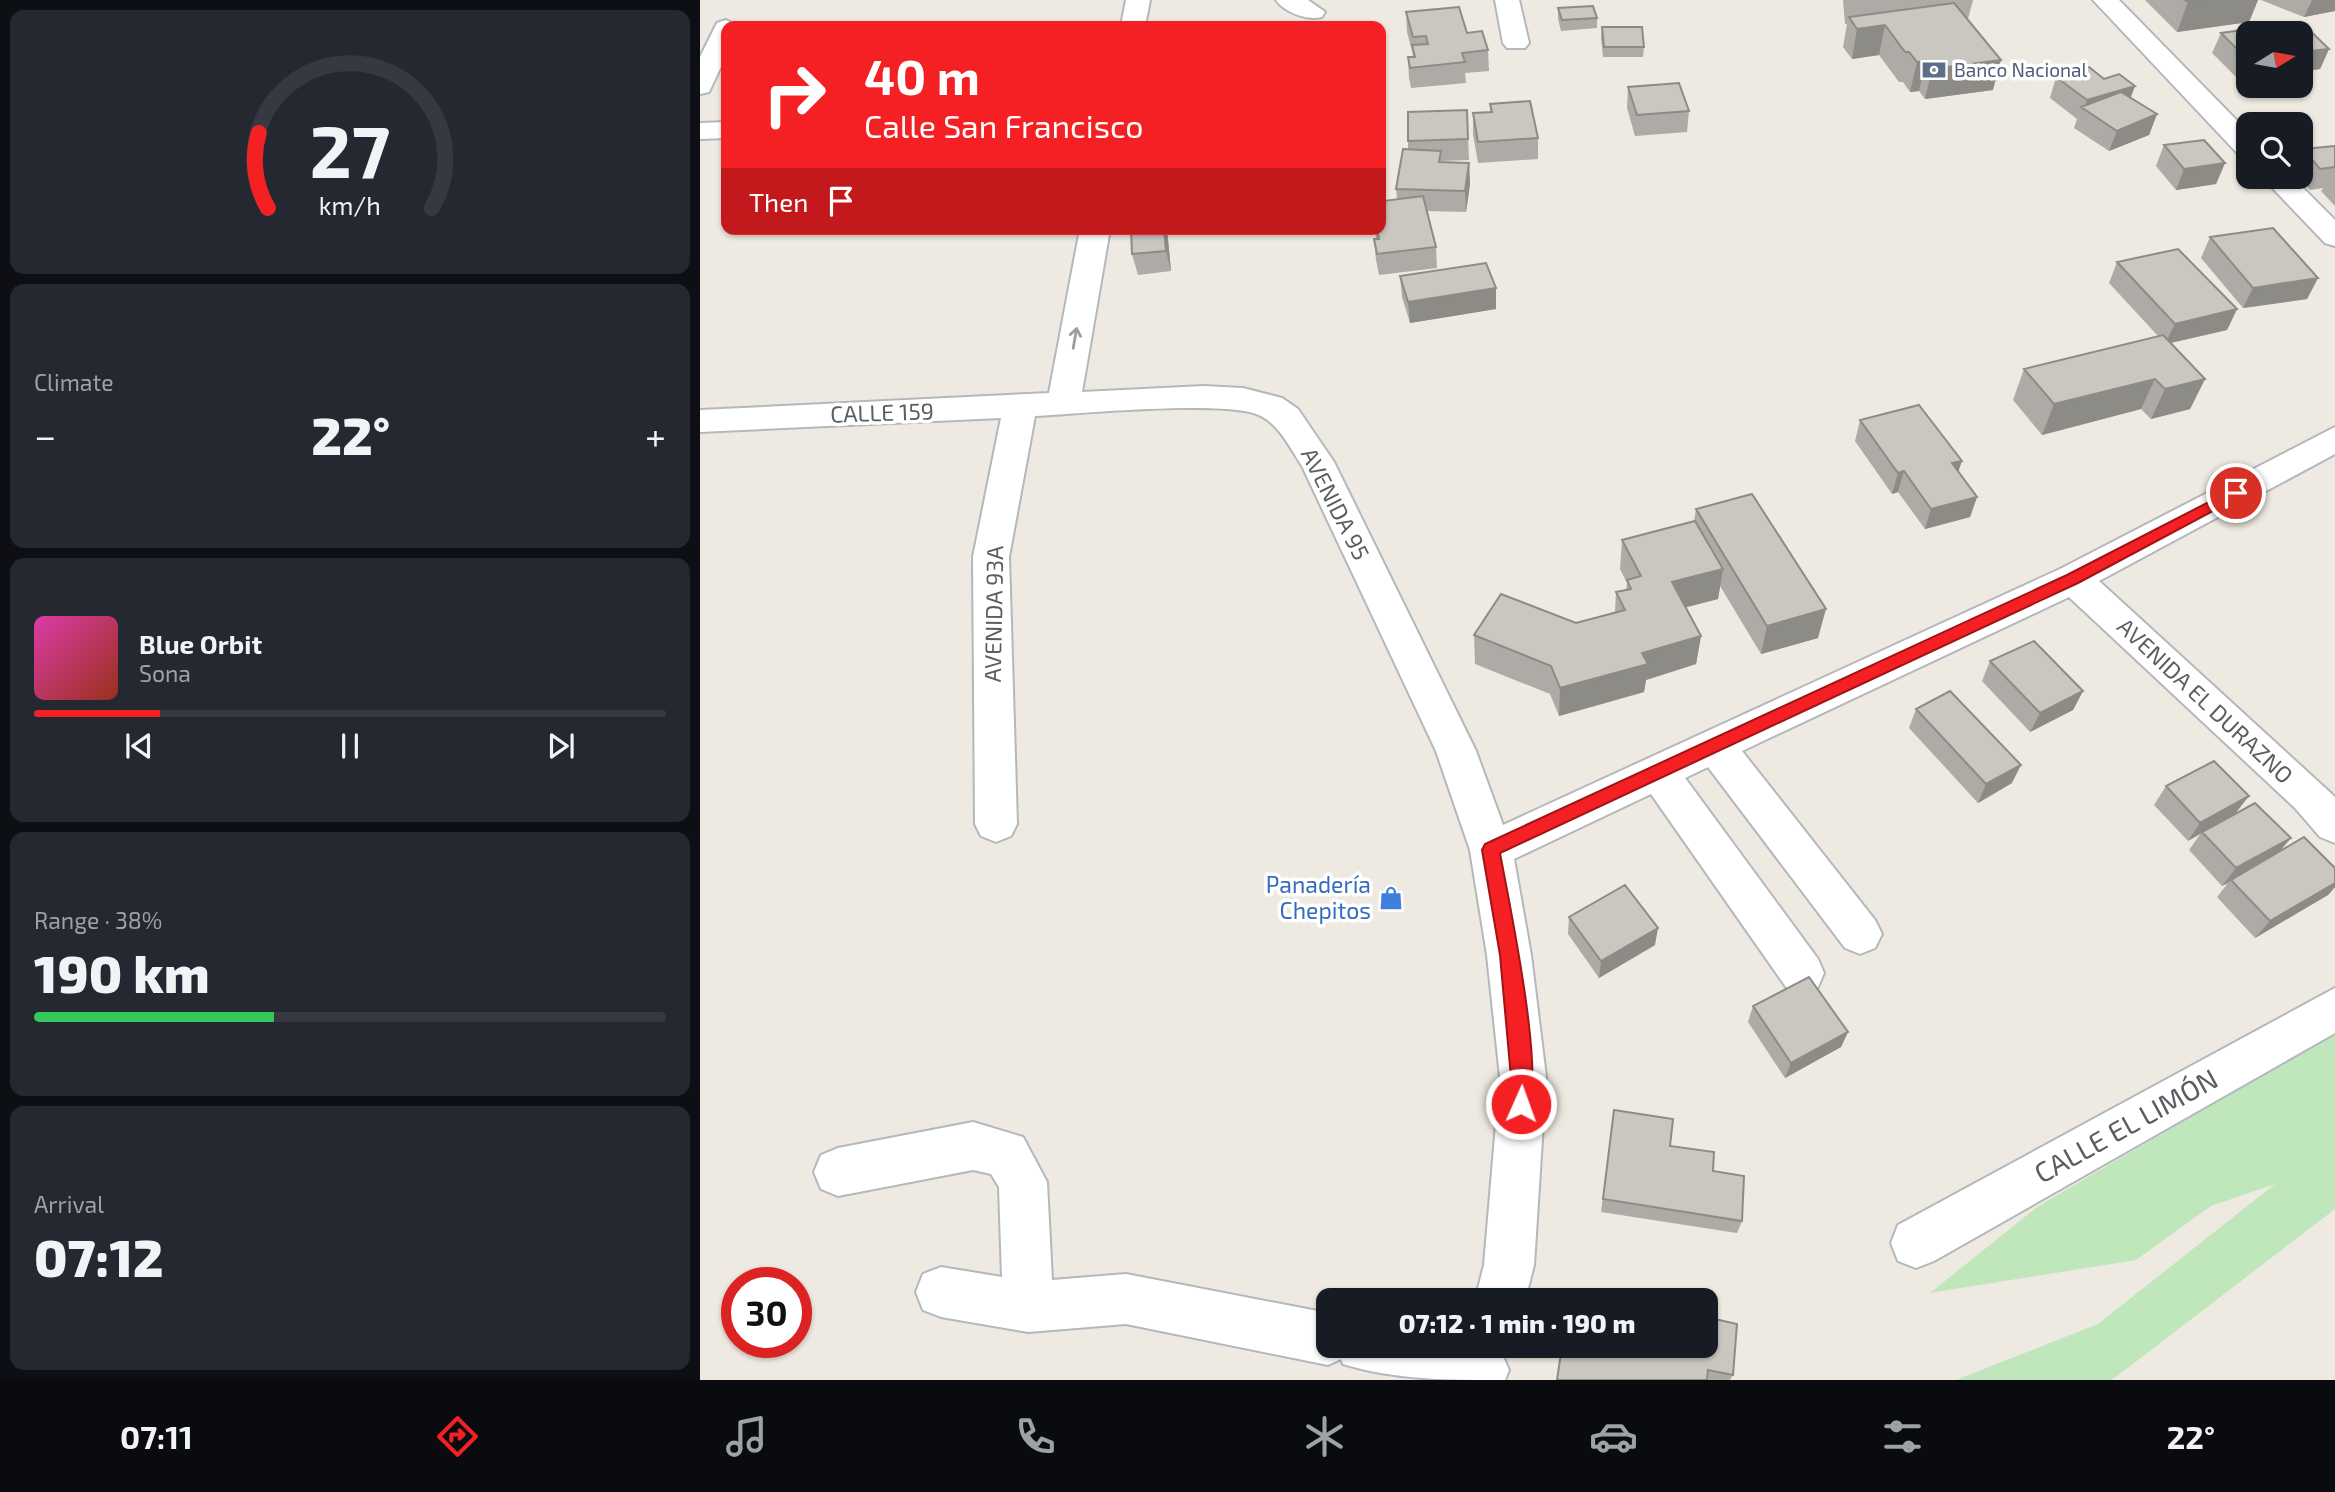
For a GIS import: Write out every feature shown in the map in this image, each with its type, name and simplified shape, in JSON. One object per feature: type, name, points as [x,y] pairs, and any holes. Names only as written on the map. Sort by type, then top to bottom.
[{"type":"street","points":[[1134,21],[1138,0]]},
{"type":"street","points":[[1288,0],[1313,12]]},
{"type":"street","points":[[1507,0],[1516,43]]},
{"type":"street","points":[[2105,0],[2236,136]]},
{"type":"street","points":[[700,86],[721,40]]},
{"type":"street","points":[[700,131],[721,130]]},
{"type":"street","points":[[2288,189],[2335,237]]},
{"type":"street","points":[[1063,405],[1094,235]]},
{"type":"street","name":"AVENIDA 95","points":[[1063,405],[1204,397],[1243,400],[1270,406],[1286,417],[1317,463],[1456,751],[1491,850],[1509,955],[1523,1077],[1509,1265],[1503,1288]]},
{"type":"street","name":"CALLE 159","points":[[700,421],[1063,405]]},
{"type":"street","name":"AVENIDA 93A","points":[[996,824],[990,557],[1020,407]]},
{"type":"street","points":[[1491,850],[2073,579],[2335,439]]},
{"type":"street","name":"AVENIDA EL DURAZNO","points":[[2073,579],[2322,788],[2335,825]]},
{"type":"street","points":[[1716,747],[1860,934]]},
{"type":"street","points":[[1659,774],[1802,973]]},
{"type":"street","name":"CALLE EL LIMÓN","points":[[1916,1242],[2335,1009]]},
{"type":"street","points":[[838,1172],[973,1146],[1006,1154],[1023,1182],[1028,1307]]},
{"type":"street","points":[[941,1292],[1028,1307],[1126,1299],[1316,1337]]},
{"type":"street","points":[[1439,1358],[1484,1365]]},
{"type":"green space","points":[[2335,1032],[2335,1209],[2112,1380],[1956,1380],[2098,1324],[2275,1184],[2211,1206],[2136,1260],[1930,1293],[2037,1207]]},
{"type":"building","points":[[1954,3],[2001,60],[1932,69],[1926,61],[1917,62],[1909,52],[1905,52],[1885,25],[1857,29],[1849,17]]},
{"type":"building","points":[[1593,6],[1597,18],[1562,20],[1558,8]]},
{"type":"building","points":[[1459,7],[1467,33],[1482,31],[1488,50],[1462,53],[1465,62],[1410,68],[1408,57],[1415,57],[1412,45],[1428,44],[1426,36],[1413,37],[1406,12]]},
{"type":"building","points":[[1602,27],[1642,27],[1644,47],[1604,47]]},
{"type":"building","points":[[2236,31],[2236,48],[2221,33]]},
{"type":"building","points":[[2314,35],[2329,49],[2314,51]]},
{"type":"building","points":[[2089,67],[2104,79],[2119,74],[2135,86],[2087,100],[2056,77]]},
{"type":"building","points":[[1679,83],[1689,111],[1637,115],[1628,87]]},
{"type":"building","points":[[2121,92],[2157,114],[2117,131],[2081,107]]},
{"type":"building","points":[[1530,101],[1538,138],[1478,142],[1473,113],[1492,112],[1490,104]]},
{"type":"building","points":[[1467,110],[1468,139],[1408,141],[1408,112]]},
{"type":"building","points":[[2204,140],[2225,163],[2184,169],[2164,145]]},
{"type":"building","points":[[2335,146],[2335,167],[2320,169],[2313,161],[2313,148]]},
{"type":"building","points":[[1403,149],[1441,151],[1439,162],[1469,163],[1465,191],[1396,189]]},
{"type":"building","points":[[1423,196],[1436,247],[1377,254],[1374,239],[1379,239],[1378,235],[1386,235],[1386,201]]},
{"type":"building","points":[[2273,228],[2318,278],[2253,288],[2210,237]]},
{"type":"building","points":[[1131,235],[1165,235],[1166,251],[1132,254]]},
{"type":"building","points":[[2178,249],[2237,309],[2175,324],[2117,262]]},
{"type":"building","points":[[1486,263],[1496,288],[1408,302],[1400,276]]},
{"type":"building","points":[[2163,335],[2205,379],[2165,389],[2155,379],[2054,404],[2024,369]]},
{"type":"building","points":[[1919,405],[1962,461],[1952,463],[1977,497],[1931,509],[1904,471],[1898,473],[1860,420]]},
{"type":"building","points":[[1752,494],[1826,609],[1767,626],[1696,509]]},
{"type":"building","points":[[1695,521],[1723,569],[1672,582],[1701,636],[1642,653],[1648,664],[1560,688],[1551,666],[1474,635],[1501,594],[1576,623],[1625,610],[1616,592],[1631,589],[1627,580],[1641,576],[1622,540]]},
{"type":"building","points":[[2034,641],[2083,691],[2040,713],[1990,661]]},
{"type":"building","points":[[1950,691],[2021,765],[1986,784],[1916,709]]},
{"type":"building","points":[[2214,761],[2249,796],[2200,823],[2166,786]]},
{"type":"building","points":[[2255,803],[2291,838],[2236,868],[2202,832]]},
{"type":"building","points":[[2304,837],[2335,868],[2335,883],[2270,921],[2231,880]]},
{"type":"building","points":[[1625,885],[1658,928],[1601,961],[1569,917]]},
{"type":"building","points":[[1809,977],[1848,1032],[1791,1063],[1753,1006]]},
{"type":"building","points":[[1614,1110],[1673,1119],[1670,1146],[1714,1152],[1713,1171],[1744,1176],[1742,1221],[1603,1199]]},
{"type":"building","points":[[1718,1320],[1737,1324],[1733,1375],[1708,1370],[1707,1380],[1557,1380],[1560,1358],[1718,1358]]},
{"type":"place","name":"Banco Nacional","points":[[1934,70]]},
{"type":"place","name":"Panadería Chepitos","points":[[1391,898]]},
{"type":"route","points":[[1521,1104],[1523,1077],[1509,955],[1491,850],[2073,579],[2236,493]]}]
